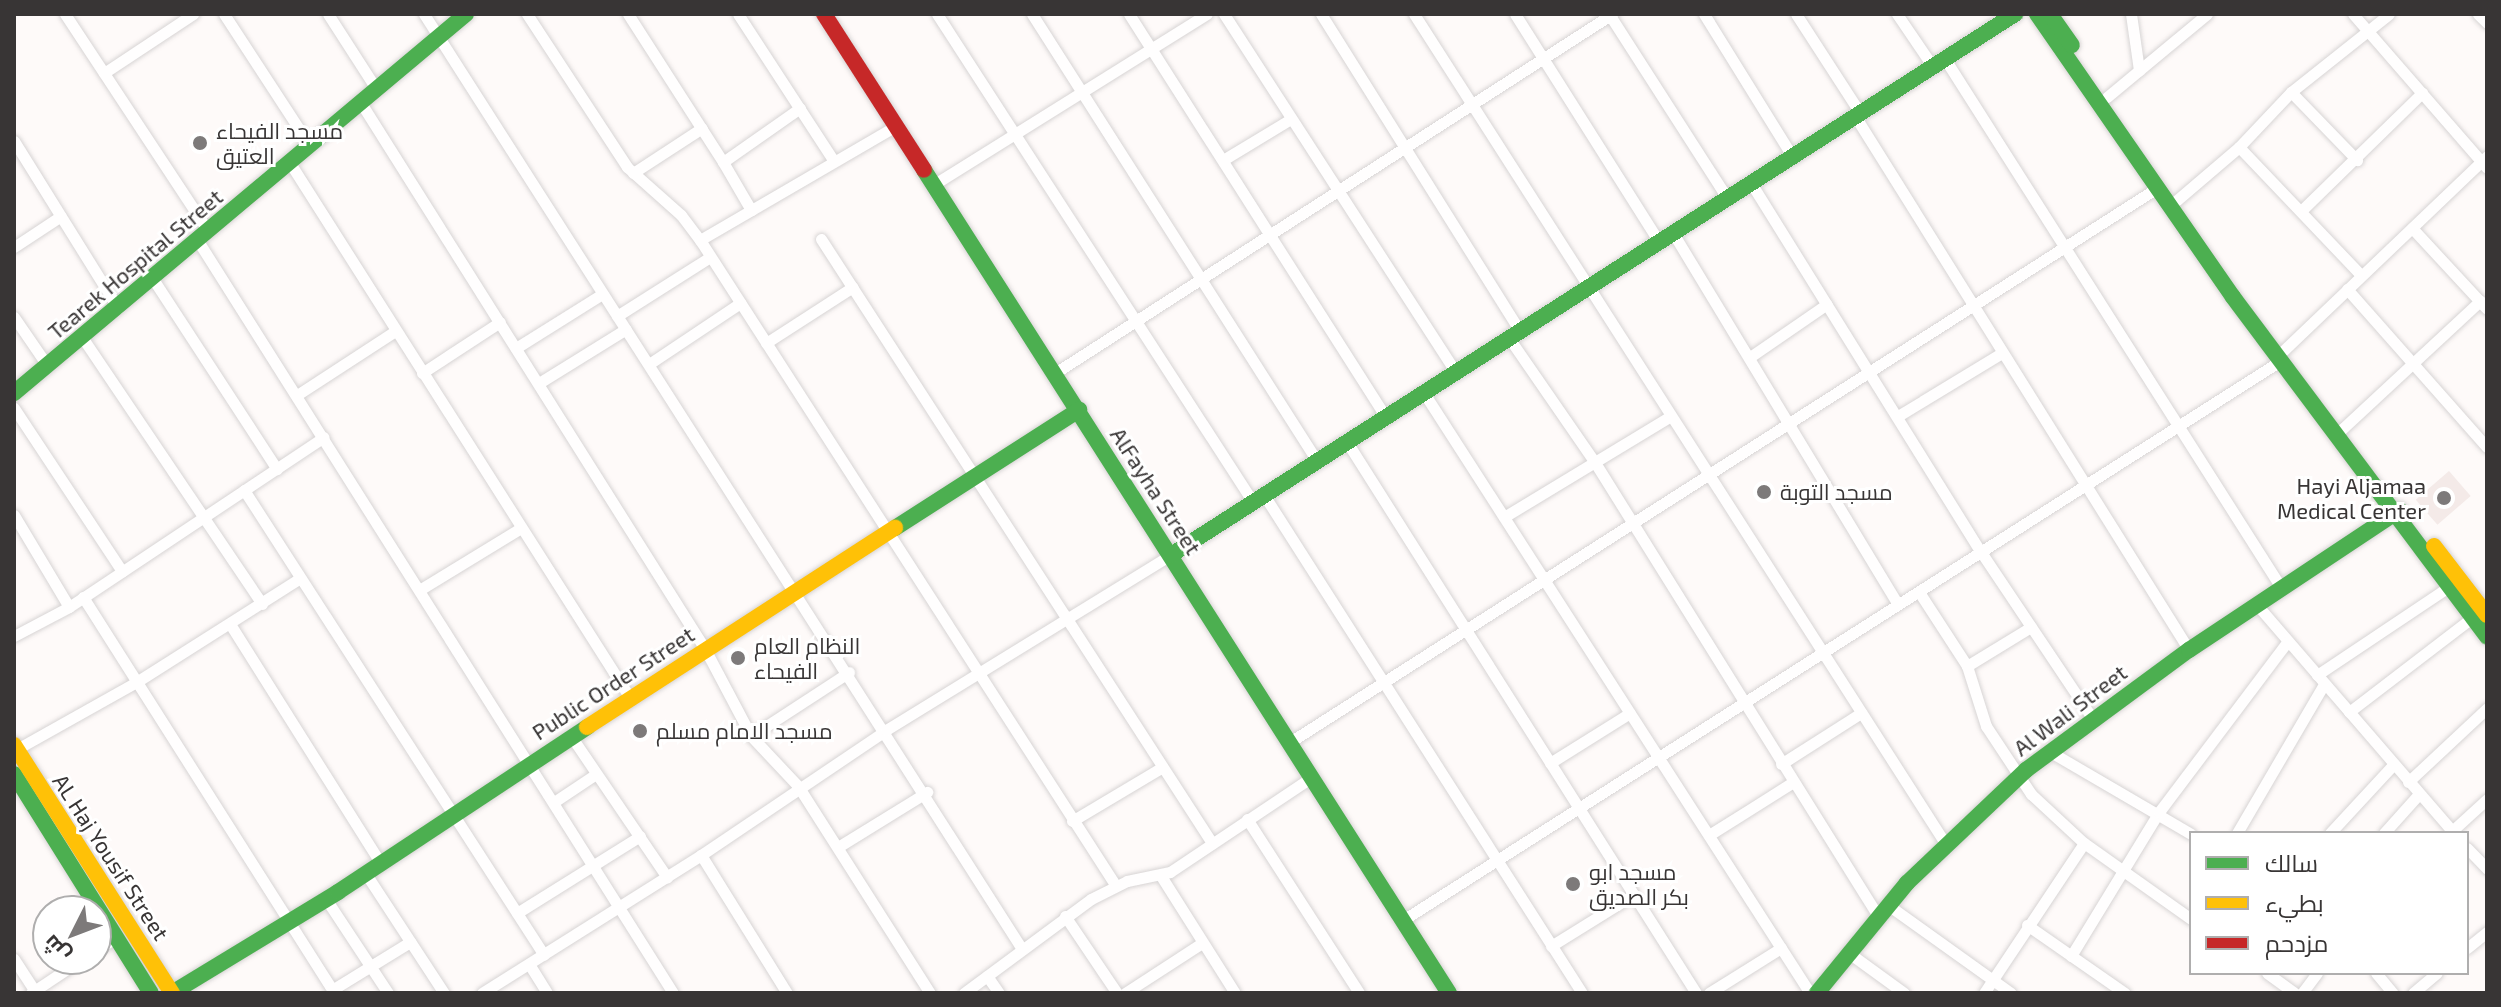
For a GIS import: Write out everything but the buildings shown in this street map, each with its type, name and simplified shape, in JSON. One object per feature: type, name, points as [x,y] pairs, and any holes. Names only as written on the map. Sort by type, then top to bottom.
[{"type":"street","points":[[65,14],[204,236],[297,395],[673,993]]},
{"type":"street","points":[[104,73],[193,14]]},
{"type":"street","points":[[224,14],[310,146]]},
{"type":"street","points":[[328,14],[377,90]]},
{"type":"street","points":[[424,14],[602,294],[927,792],[1022,949]]},
{"type":"street","name":"Tearek Hospital Street","points":[[14,393],[466,14]]},
{"type":"street","points":[[527,14],[633,173],[673,207],[700,240],[1116,886]]},
{"type":"street","points":[[628,14],[751,210]]},
{"type":"street","points":[[738,14],[834,161]]},
{"type":"street","name":"AlFayha Street","points":[[824,14],[1449,993]]},
{"type":"street","points":[[937,14],[1136,321],[1384,682],[1582,993]]},
{"type":"street","points":[[1032,14],[1317,461]]},
{"type":"street","points":[[1129,14],[1386,417]]},
{"type":"street","points":[[933,185],[1207,14]]},
{"type":"street","points":[[1224,14],[1289,120],[1456,372]]},
{"type":"street","points":[[1321,14],[1407,146],[1514,335],[1781,764],[1883,910],[2011,993]]},
{"type":"street","points":[[1414,14],[1945,843]]},
{"type":"street","points":[[1515,14],[1750,357],[1786,426],[1898,604]]},
{"type":"street","points":[[1704,14],[1792,156]]},
{"type":"street","points":[[1796,14],[2082,487],[2189,650]]},
{"type":"street","points":[[1897,14],[1939,63],[2065,247],[2181,425],[2282,589]]},
{"type":"street","points":[[482,993],[701,855],[798,786],[1171,555],[2015,14]]},
{"type":"street","points":[[2037,14],[2157,188],[2398,512],[2480,616],[2487,636]]},
{"type":"street","points":[[2050,14],[2282,356],[2341,430],[2450,586],[2480,616]]},
{"type":"street","points":[[2131,14],[2139,70]]},
{"type":"street","points":[[2107,97],[2207,14]]},
{"type":"street","points":[[1403,920],[2181,425],[2282,356],[2360,274],[2485,161],[2353,14]]},
{"type":"street","points":[[2177,200],[2239,147],[2291,92],[2389,14]]},
{"type":"street","points":[[2478,14],[2487,23]]},
{"type":"street","points":[[1055,373],[1610,15],[1727,198]]},
{"type":"street","points":[[2291,92],[2357,160]]},
{"type":"street","points":[[2302,210],[2357,160],[2422,93]]},
{"type":"street","points":[[361,103],[705,649],[751,736],[798,786],[930,993]]},
{"type":"street","points":[[723,162],[800,108]]},
{"type":"street","points":[[1223,160],[1289,120]]},
{"type":"street","points":[[700,240],[896,126]]},
{"type":"street","points":[[633,173],[702,128]]},
{"type":"street","points":[[14,141],[118,308]]},
{"type":"street","points":[[2239,147],[2360,274]]},
{"type":"street","points":[[290,163],[630,698]]},
{"type":"street","points":[[1751,183],[1981,552],[2093,719]]},
{"type":"street","points":[[1290,742],[2157,188]]},
{"type":"street","points":[[14,247],[61,216]]},
{"type":"street","points":[[2341,430],[2412,364],[2483,305],[2412,228]]},
{"type":"street","points":[[821,239],[978,476],[1161,768],[1212,843]]},
{"type":"street","points":[[617,316],[710,257]]},
{"type":"street","points":[[153,279],[277,469]]},
{"type":"street","points":[[766,343],[853,287]]},
{"type":"street","points":[[2347,289],[2487,447]]},
{"type":"street","points":[[516,348],[602,294]]},
{"type":"street","points":[[649,364],[740,303]]},
{"type":"street","points":[[1750,357],[1827,304]]},
{"type":"street","points":[[14,317],[47,365]]},
{"type":"street","points":[[422,373],[500,322]]},
{"type":"street","points":[[539,383],[626,329]]},
{"type":"street","points":[[297,395],[395,331]]},
{"type":"street","points":[[82,337],[262,604]]},
{"type":"street","points":[[1898,416],[2000,354]]},
{"type":"street","points":[[1424,393],[1810,993]]},
{"type":"street","points":[[14,408],[122,571]]},
{"type":"street","name":"Public Order Street","points":[[172,993],[366,874],[571,736],[1079,410]]},
{"type":"street","points":[[1504,517],[1671,416]]},
{"type":"street","points":[[14,636],[69,607],[324,437]]},
{"type":"street","points":[[1347,442],[1696,993]]},
{"type":"street","points":[[244,490],[544,955]]},
{"type":"street","name":"Al Wali Street","points":[[1817,993],[1883,910],[1945,843],[2049,751],[2189,650],[2398,512]]},
{"type":"street","points":[[14,515],[69,607]]},
{"type":"street","points":[[421,589],[521,528]]},
{"type":"street","points":[[16,759],[299,579]]},
{"type":"street","points":[[2238,831],[2320,680],[2450,586]]},
{"type":"street","points":[[1919,592],[1967,666],[1986,726],[2017,778],[2084,843],[2189,918]]},
{"type":"street","points":[[83,597],[333,992],[410,942]]},
{"type":"street","points":[[2258,606],[2452,831]]},
{"type":"street","points":[[2349,712],[2480,616]]},
{"type":"street","points":[[230,624],[381,864]]},
{"type":"street","points":[[1967,666],[2031,627]]},
{"type":"street","points":[[2071,956],[2159,812],[2287,642]]},
{"type":"street","points":[[751,736],[849,672]]},
{"type":"street","points":[[2408,782],[2487,708]]},
{"type":"street","points":[[1550,763],[1630,713]]},
{"type":"street","points":[[1781,764],[1861,713]]},
{"type":"street","points":[[571,736],[667,877]]},
{"type":"street","points":[[2049,751],[2159,812],[2189,833]]},
{"type":"street","name":"AL Haj Yousif Street","points":[[16,759],[115,938],[151,993]]},
{"type":"street","name":"AL Haj Yousif Street","points":[[16,759],[172,993]]},
{"type":"street","points":[[2332,831],[2394,764]]},
{"type":"street","points":[[1072,821],[1161,768]]},
{"type":"street","points":[[554,802],[596,774]]},
{"type":"street","points":[[964,993],[1065,916],[1116,886],[1161,876],[1312,777]]},
{"type":"street","points":[[1709,835],[1793,782]]},
{"type":"street","points":[[838,847],[927,792]]},
{"type":"street","points":[[2386,831],[2419,794]]},
{"type":"street","points":[[2454,831],[2487,799]]},
{"type":"street","points":[[1247,819],[1359,993]]},
{"type":"street","points":[[517,913],[640,836]]},
{"type":"street","points":[[1984,993],[2084,843]]},
{"type":"street","points":[[2469,850],[2487,869]]},
{"type":"street","points":[[701,855],[787,993]]},
{"type":"street","points":[[366,874],[444,993]]},
{"type":"street","points":[[1161,876],[1235,993]]},
{"type":"street","points":[[1551,946],[1633,895]]},
{"type":"street","points":[[326,899],[388,993]]},
{"type":"street","points":[[1065,916],[1117,993]]},
{"type":"street","points":[[2027,925],[2125,993]]},
{"type":"street","points":[[2469,946],[2487,932]]},
{"type":"street","points":[[1125,993],[1202,943]]},
{"type":"street","points":[[1709,993],[1781,948]]},
{"type":"street","points":[[1849,953],[1904,993]]},
{"type":"street","points":[[14,959],[34,992],[59,975]]},
{"type":"street","points":[[529,964],[547,993]]},
{"type":"street","points":[[2270,975],[2295,993]]},
{"type":"street","points":[[2302,993],[2316,975]]},
{"type":"street","points":[[2378,975],[2393,993]]},
{"type":"street","points":[[2413,993],[2435,975]]},
{"type":"street","points":[[987,976],[999,993]]},
{"type":"shaded area","name":"Hayi Aljamaa Medical Center","points":[[2449,471],[2471,496],[2437,525],[2416,500]]},
{"type":"traffic: fast","points":[[14,393],[466,14]]},
{"type":"traffic: fast","points":[[1171,555],[2015,14]]},
{"type":"traffic: fast","points":[[2037,14],[2233,297],[2487,636]]},
{"type":"traffic: fast","points":[[2050,14],[2072,45]]},
{"type":"traffic: fast","points":[[924,170],[1449,993]]},
{"type":"traffic: fast","points":[[895,528],[1079,410]]},
{"type":"traffic: fast","points":[[1817,993],[1907,883],[2026,770],[2189,650],[2400,510]]},
{"type":"traffic: fast","points":[[172,993],[338,892],[587,727]]},
{"type":"traffic: fast","points":[[14,774],[151,993]]},
{"type":"traffic: slow","points":[[587,727],[895,528]]},
{"type":"traffic: slow","points":[[2434,546],[2487,615]]},
{"type":"traffic: slow","points":[[14,745],[172,993]]},
{"type":"traffic: jam","points":[[824,14],[924,170]]},
{"type":"place","name":"مسجد الفيحاء العتيق","points":[[200,143]]},
{"type":"place","name":"مسجد التوبة","points":[[1764,492]]},
{"type":"place","name":"Hayi Aljamaa Medical Center","points":[[2444,498]]},
{"type":"place","name":"النظام العام الفيحاء","points":[[738,658]]},
{"type":"place","name":"مسجد الامام مسلم","points":[[640,731]]},
{"type":"place","name":"مسجد ابو بكر الصديق","points":[[1573,884]]}]
